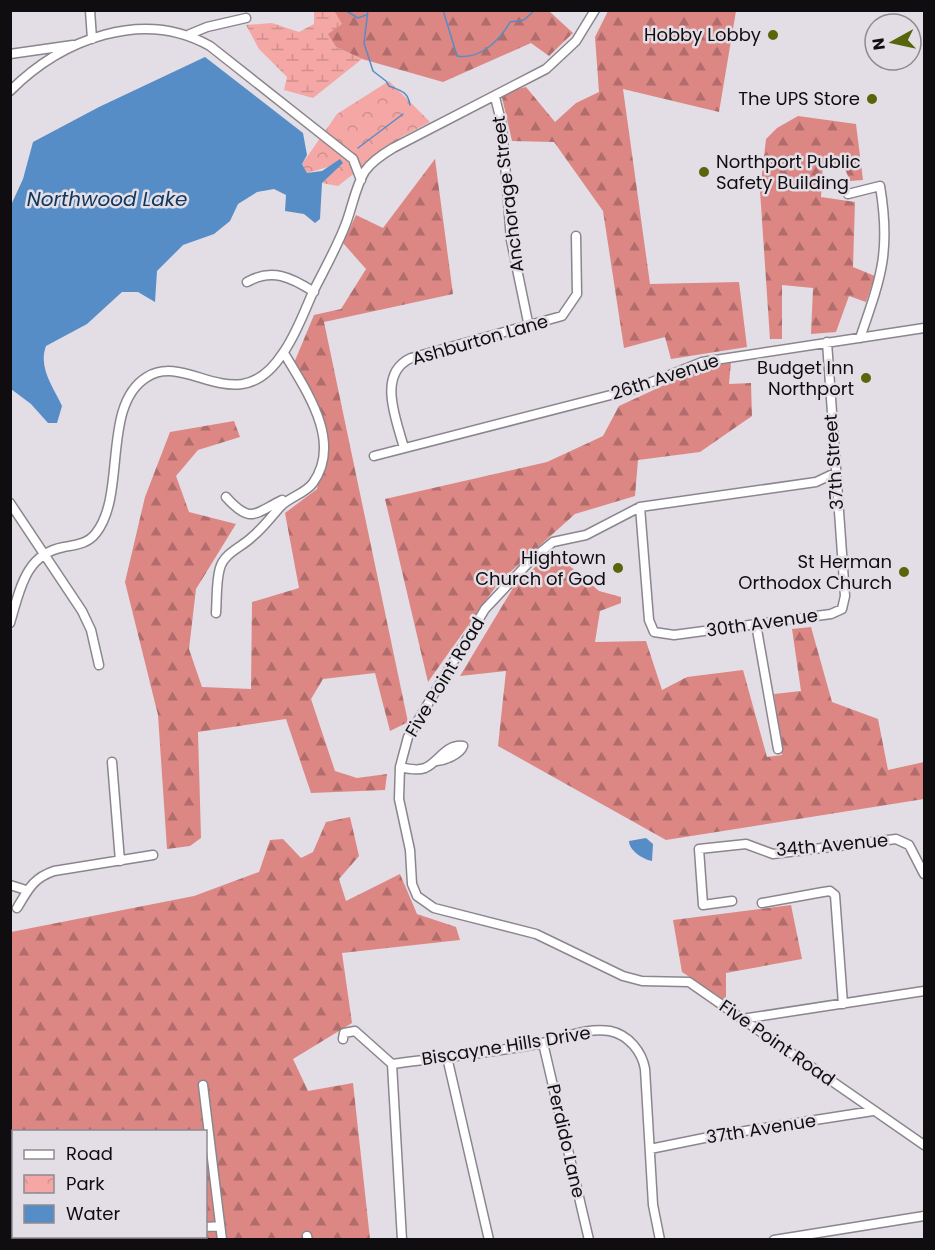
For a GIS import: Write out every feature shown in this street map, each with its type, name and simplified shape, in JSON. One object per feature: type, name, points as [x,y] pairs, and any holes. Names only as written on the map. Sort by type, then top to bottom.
[{"type":"street","points":[[90,10],[92,39]]},
{"type":"street","points":[[10,623],[27,571],[43,553],[79,544],[96,533],[103,522],[123,416],[129,396],[137,385],[147,376],[167,372],[220,384],[241,384],[265,373],[284,353],[344,228],[365,170],[375,160],[439,124],[495,97],[557,60],[576,41],[595,10]]},
{"type":"street","points":[[190,34],[207,27],[246,18]]},
{"type":"street","points":[[10,54],[74,45],[135,28],[155,28],[190,34],[210,46],[365,170]]},
{"type":"street","points":[[10,91],[74,45]]},
{"type":"street","name":"Anchorage Street","points":[[495,97],[502,125],[511,240],[529,327]]},
{"type":"street","points":[[353,159],[375,160]]},
{"type":"street","points":[[353,159],[361,180]]},
{"type":"street","points":[[848,194],[880,186],[885,222],[884,263],[860,338]]},
{"type":"street","name":"Ashburton Lane","points":[[404,448],[391,390],[396,371],[405,361],[562,316],[574,301],[578,287],[576,236]]},
{"type":"street","points":[[247,282],[258,276],[277,274],[314,292]]},
{"type":"street","name":"26th Avenue","points":[[374,456],[634,389],[702,362],[924,328]]},
{"type":"street","name":"37th Street","points":[[827,342],[841,546]]},
{"type":"street","points":[[216,614],[220,568],[226,556],[258,533],[291,498],[314,482],[323,456],[324,442],[316,410],[284,353]]},
{"type":"street","name":"Five Point Road","points":[[835,473],[816,482],[640,507],[586,535],[547,545],[494,599],[426,702],[408,737],[400,767],[399,799],[410,850],[412,884],[422,901],[446,913],[536,934],[635,980],[689,982],[924,1145]]},
{"type":"street","points":[[226,497],[240,511],[248,514],[266,511],[279,501],[291,498]]},
{"type":"street","points":[[10,503],[82,611],[91,630],[99,665]]},
{"type":"street","name":"30th Avenue","points":[[640,507],[649,620],[654,632],[674,635],[831,614],[842,609],[845,596],[841,546]]},
{"type":"street","points":[[756,624],[778,749]]},
{"type":"street","points":[[400,767],[416,770],[450,753],[461,751],[465,745]]},
{"type":"street","points":[[112,762],[120,861]]},
{"type":"street","name":"34th Avenue","points":[[732,902],[703,905],[699,849],[747,844],[773,854],[896,839],[909,844],[924,874]]},
{"type":"street","points":[[17,908],[26,890],[41,875],[153,855]]},
{"type":"street","points":[[10,885],[26,890]]},
{"type":"street","points":[[762,903],[830,891],[835,896],[843,1004]]},
{"type":"street","points":[[742,1019],[924,991]]},
{"type":"street","points":[[343,1039],[344,1033],[355,1031],[392,1065],[402,1239]]},
{"type":"street","name":"Biscayne Hills Drive","points":[[392,1065],[543,1042],[598,1031],[611,1032],[624,1037],[634,1045],[642,1057],[645,1070],[653,1205],[660,1239]]},
{"type":"street","name":"Perdido Lane","points":[[543,1042],[589,1239]]},
{"type":"street","points":[[447,1057],[489,1239]]},
{"type":"street","points":[[203,1085],[207,1130]]},
{"type":"street","name":"37th Avenue","points":[[650,1149],[719,1135],[873,1111]]},
{"type":"street","points":[[207,1136],[222,1239]]},
{"type":"street","points":[[774,1239],[924,1216]]},
{"type":"street","points":[[207,1227],[220,1226]]},
{"type":"green space","points":[[333,10],[549,11],[573,33],[549,56],[531,43],[443,82],[362,59],[336,47],[327,34],[341,24]]},
{"type":"green space","points":[[314,11],[335,12],[342,24],[328,34],[336,47],[362,59],[313,98],[284,90],[287,77],[259,49],[246,25],[272,23],[299,32],[314,24]]},
{"type":"green space","points":[[608,11],[736,11],[719,112],[623,89],[650,284],[739,282],[747,347],[671,359],[665,337],[624,348],[603,211],[554,142],[512,141],[501,93],[526,87],[555,122],[576,103],[599,92],[595,37]]},
{"type":"green space","points":[[389,81],[430,122],[401,137],[338,186],[322,183],[342,163],[307,173],[302,164],[337,114]]},
{"type":"green space","points":[[798,116],[856,124],[863,180],[850,181],[845,169],[823,164],[821,197],[855,202],[853,267],[875,276],[866,302],[849,296],[836,332],[811,334],[813,288],[782,285],[782,339],[770,339],[760,191],[766,139],[777,128]]},
{"type":"green space","points":[[435,159],[453,294],[324,322],[408,722],[390,731],[375,673],[323,679],[311,699],[335,771],[357,778],[387,774],[385,790],[311,793],[286,719],[198,732],[201,838],[190,846],[167,849],[158,715],[125,582],[145,497],[170,432],[234,421],[240,437],[198,450],[176,476],[189,512],[236,524],[196,589],[189,649],[202,687],[251,689],[252,602],[299,588],[285,513],[317,489],[328,441],[316,398],[294,363],[314,315],[341,309],[366,269],[343,243],[356,215],[383,228]]},
{"type":"green space","points":[[731,362],[729,384],[751,383],[752,416],[700,452],[638,460],[635,496],[575,514],[499,582],[428,682],[385,499],[547,462],[603,436],[619,406],[699,369]]},
{"type":"green space","points":[[552,551],[599,591],[621,597],[621,603],[600,611],[595,642],[646,641],[662,690],[687,677],[743,670],[767,757],[782,755],[774,694],[801,691],[792,629],[811,627],[832,702],[878,719],[888,770],[924,762],[924,799],[666,840],[498,746],[506,671],[460,676],[513,588]]},
{"type":"green space","points":[[350,817],[359,856],[339,879],[346,901],[400,874],[417,914],[456,927],[460,940],[342,953],[352,1023],[293,1059],[308,1091],[353,1083],[370,1239],[34,1239],[207,1238],[207,1130],[12,1130],[11,1152],[11,932],[194,896],[259,872],[270,840],[283,839],[301,858],[313,852],[326,822]]},
{"type":"green space","points":[[791,905],[802,959],[726,973],[726,1001],[682,972],[673,920]]},
{"type":"water","name":"Northwood Lake","points":[[205,57],[303,133],[307,155],[302,164],[307,173],[322,171],[340,159],[343,163],[322,183],[320,219],[315,223],[304,214],[285,211],[286,195],[274,189],[257,192],[238,204],[230,221],[214,234],[183,245],[157,271],[155,302],[138,292],[122,292],[87,324],[46,346],[45,369],[62,406],[57,423],[48,423],[31,404],[11,389],[11,205],[23,179],[33,142],[99,107]]},
{"type":"water","points":[[646,838],[653,844],[652,861],[637,854],[631,848],[629,841]]},
{"type":"waterway","points":[[345,10],[358,18],[366,15]]},
{"type":"waterway","points":[[368,10],[364,43],[373,71],[389,86],[405,94],[410,105]]},
{"type":"waterway","points":[[443,10],[457,56],[474,55],[481,52],[495,42],[510,22],[524,20],[535,10]]},
{"type":"waterway","points":[[358,148],[403,114]]},
{"type":"place","name":"Hobby Lobby","points":[[773,35]]},
{"type":"place","name":"The UPS Store","points":[[872,99]]},
{"type":"place","name":"Northport Public Safety Building","points":[[704,172]]},
{"type":"place","name":"Budget Inn Northport","points":[[866,378]]},
{"type":"place","name":"Hightown Church of God","points":[[618,568]]},
{"type":"place","name":"St Herman Orthodox Church","points":[[904,572]]}]
